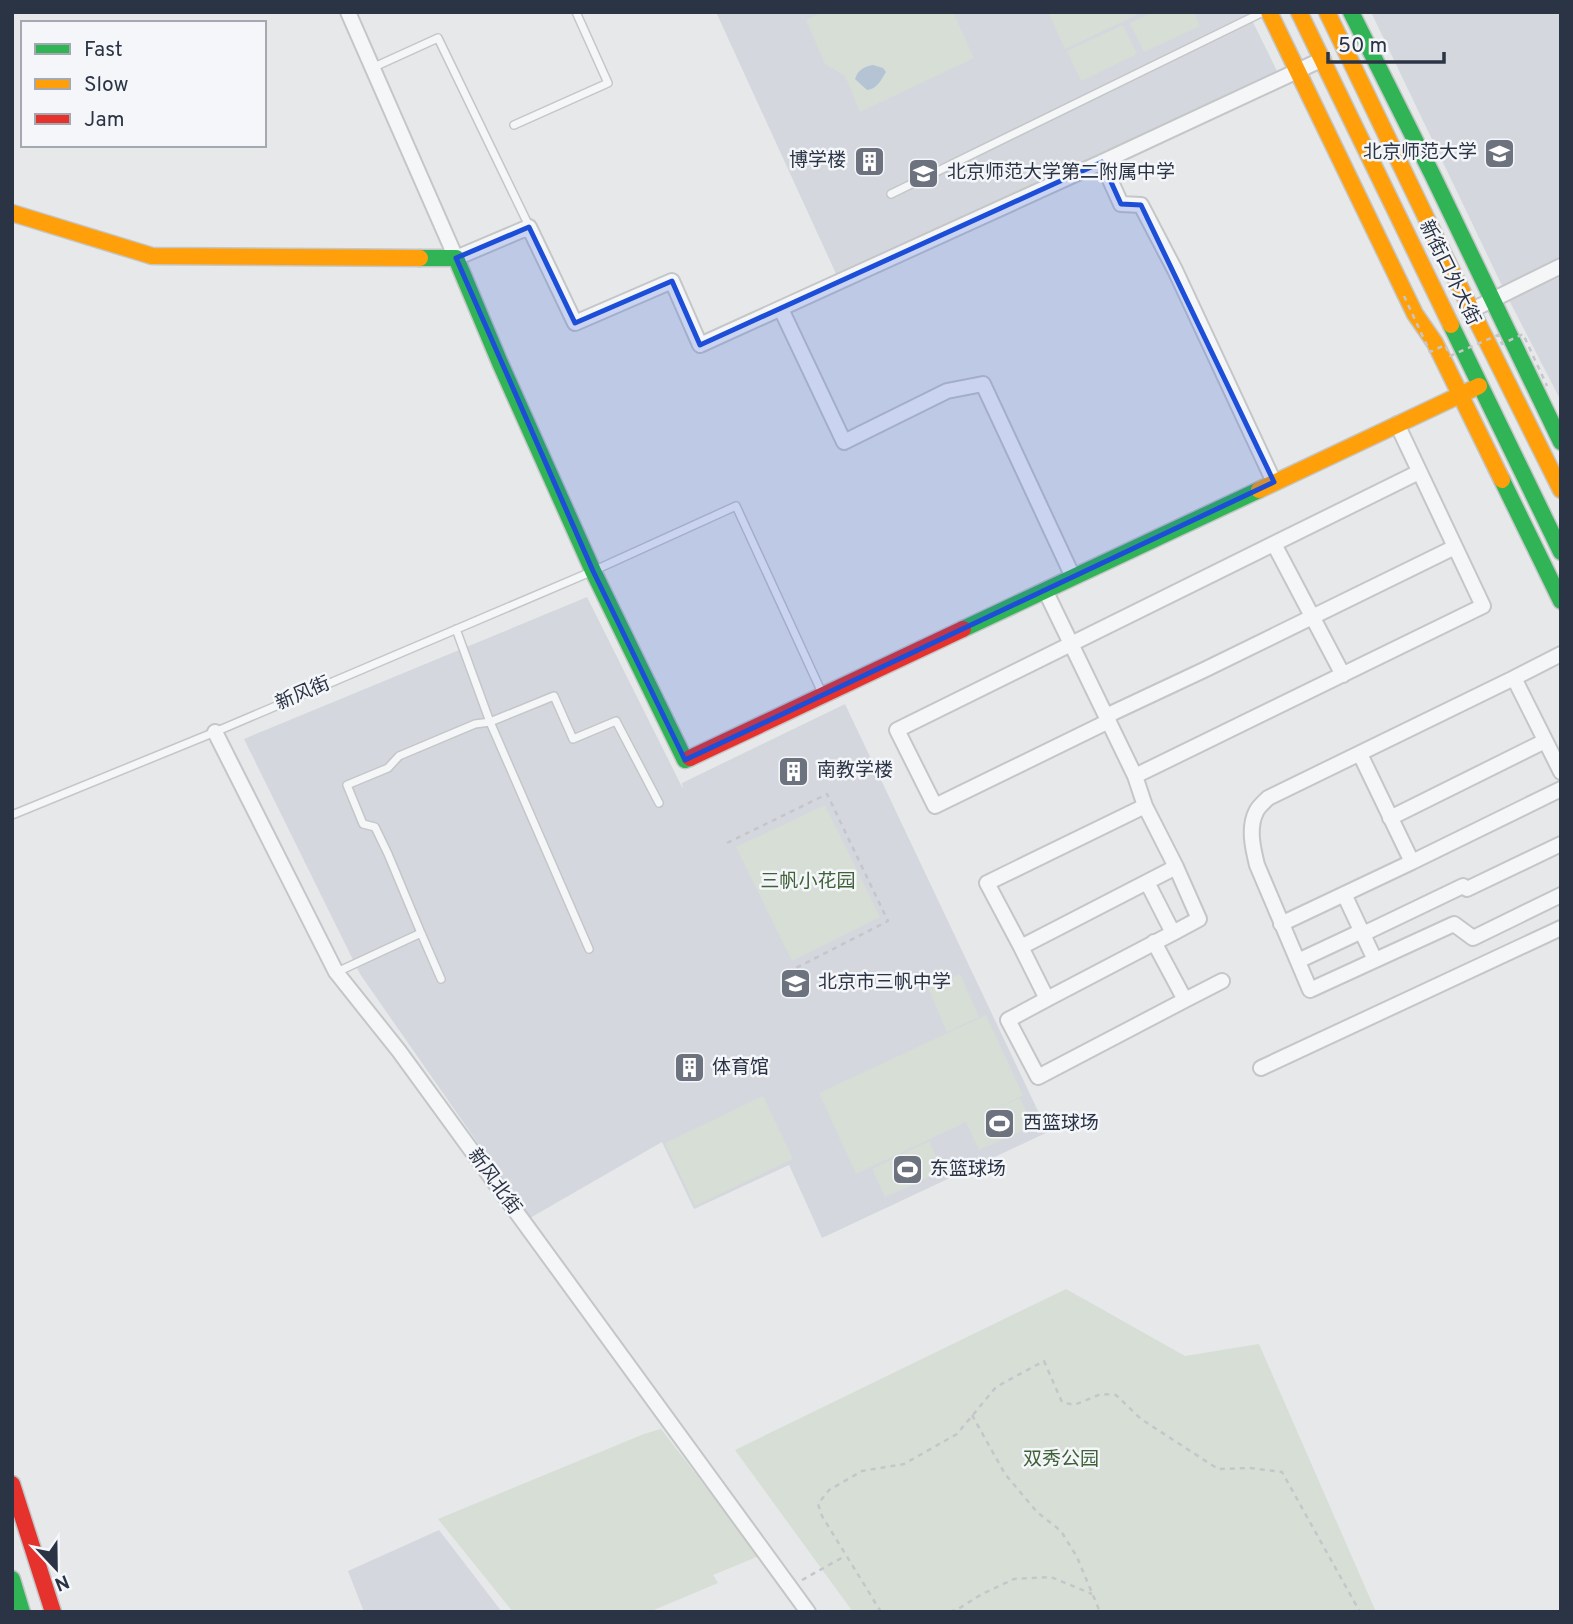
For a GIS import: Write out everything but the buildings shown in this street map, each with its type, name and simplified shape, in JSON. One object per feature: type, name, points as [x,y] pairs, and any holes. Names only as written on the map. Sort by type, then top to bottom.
[{"type":"main road","points":[[1269,12],[1415,314],[1435,343],[1561,601]]},
{"type":"main road","name":"新街口外大街","points":[[1299,12],[1561,552]]},
{"type":"main road","name":"新街口外大街","points":[[1327,12],[1561,490]]},
{"type":"main road","name":"新街口外大街","points":[[1351,12],[1561,442]]},
{"type":"main road","points":[[12,213],[152,256],[456,258],[593,571],[685,760],[1479,386]]},
{"type":"main road","points":[[12,1484],[53,1612]]},
{"type":"main road","points":[[12,1579],[22,1612]]},
{"type":"street","points":[[348,12],[456,258],[529,227],[575,323],[673,281],[700,345],[1322,59]]},
{"type":"street","points":[[1102,162],[1121,204],[1141,205],[1175,270],[1274,482]]},
{"type":"street","points":[[1472,310],[1561,266]]},
{"type":"street","points":[[781,309],[844,442],[947,391],[983,384],[1073,577]]},
{"type":"street","points":[[1135,776],[1483,606],[1396,424]]},
{"type":"street","points":[[1419,472],[897,730],[935,806],[1455,547]]},
{"type":"street","points":[[1275,544],[1343,675]]},
{"type":"street","points":[[1045,590],[1108,718],[1135,776],[1145,806],[1199,919],[1007,1020],[1038,1077],[1222,981]]},
{"type":"street","points":[[1561,653],[1268,798],[1256,812],[1252,828],[1252,847],[1257,865],[1310,990],[1454,924],[1473,938],[1561,895]]},
{"type":"street","points":[[1514,678],[1561,772]]},
{"type":"street","name":"新风北街","points":[[215,732],[336,972],[399,1051],[808,1612]]},
{"type":"street","points":[[1390,818],[1545,741]]},
{"type":"street","points":[[1360,754],[1412,862]]},
{"type":"street","points":[[1281,924],[1561,789]]},
{"type":"street","points":[[1047,999],[988,883],[1145,806]]},
{"type":"street","points":[[1298,961],[1463,886],[1467,889],[1561,844]]},
{"type":"street","points":[[1021,947],[1176,867]]},
{"type":"street","points":[[1146,883],[1173,933]]},
{"type":"street","points":[[1344,894],[1375,960]]},
{"type":"street","points":[[1261,1068],[1561,928]]},
{"type":"street","points":[[1154,942],[1185,1000]]},
{"type":"lane","points":[[514,125],[608,83],[576,12]]},
{"type":"lane","points":[[891,194],[1263,12]]},
{"type":"lane","points":[[373,68],[438,37],[529,227]]},
{"type":"lane","name":"新风街","points":[[12,815],[593,571],[736,506],[823,695]]},
{"type":"lane","points":[[456,629],[490,722],[589,949]]},
{"type":"lane","points":[[441,979],[375,827],[363,824],[347,785],[388,768],[399,756],[475,724],[490,722],[554,696],[573,739],[616,722],[659,803]]},
{"type":"lane","points":[[336,972],[421,933]]},
{"type":"path","points":[[1404,296],[1430,352],[1445,345],[1450,356],[1498,335],[1502,344],[1523,334],[1547,386]]},
{"type":"path","points":[[727,843],[827,794],[888,921],[790,971]]},
{"type":"path","points":[[881,1612],[822,1516],[818,1504],[829,1490],[862,1471],[904,1464],[957,1434],[996,1387],[1044,1361],[1062,1402],[1074,1405],[1101,1394],[1116,1395],[1140,1419],[1218,1469],[1250,1468],[1282,1472],[1360,1612]]},
{"type":"path","points":[[972,1415],[1005,1474],[1037,1512],[1061,1531],[1077,1557],[1100,1612]]},
{"type":"path","points":[[790,1587],[846,1556]]},
{"type":"path","points":[[950,1612],[1014,1579],[1051,1577],[1093,1595]]},
{"type":"highlighted area","points":[[1102,162],[1121,204],[1141,205],[1274,482],[685,760],[593,571],[456,258],[529,227],[575,323],[672,281],[700,345]]},
{"type":"shaded area","name":"北京师范大学第二附属中学","points":[[716,12],[1248,12],[1277,71],[837,276]]},
{"type":"shaded area","name":"北京师范大学","points":[[1371,12],[1561,12],[1561,401],[1506,294]]},
{"type":"shaded area","points":[[587,597],[683,789],[682,783],[845,704],[1048,1132],[822,1238],[789,1165],[694,1209],[662,1142],[530,1218],[360,974],[244,739]]},
{"type":"shaded area","points":[[439,1530],[502,1612],[364,1612],[348,1571]]},
{"type":"green space","points":[[823,12],[953,12],[974,58],[860,112],[845,76],[825,64],[806,20]]},
{"type":"green space","points":[[1048,12],[1143,12],[1065,49]]},
{"type":"green space","points":[[1153,12],[1194,12],[1200,26],[1144,52],[1130,23]]},
{"type":"green space","points":[[1123,25],[1137,54],[1081,81],[1067,51]]},
{"type":"green space","name":"三帆小花园","points":[[825,805],[880,917],[792,961],[736,847]]},
{"type":"green space","points":[[960,974],[979,1017],[947,1032],[928,988]]},
{"type":"green space","points":[[986,1015],[1023,1095],[995,1109],[1020,1098],[1033,1126],[979,1150],[966,1122],[856,1174],[819,1093]]},
{"type":"green space","points":[[763,1096],[793,1159],[695,1206],[665,1143]]},
{"type":"green space","name":"东篮球场","points":[[929,1141],[943,1171],[885,1197],[872,1169]]},
{"type":"green space","name":"双秀公园","points":[[1066,1289],[1185,1356],[1259,1344],[1376,1612],[853,1612],[735,1450]]},
{"type":"green space","points":[[661,1429],[759,1556],[713,1575],[718,1583],[649,1612],[513,1612],[438,1519],[644,1434]]},
{"type":"water","points":[[873,65],[886,72],[876,86],[867,90],[855,79],[861,69]]},
{"type":"traffic: fast","points":[[1351,12],[1561,442]]},
{"type":"traffic: fast","points":[[420,258],[456,258],[593,571],[685,760],[690,758]]},
{"type":"traffic: fast","points":[[1451,325],[1561,552]]},
{"type":"traffic: fast","points":[[1502,480],[1561,601]]},
{"type":"traffic: fast","points":[[963,629],[1259,490]]},
{"type":"traffic: fast","points":[[12,1579],[22,1612]]},
{"type":"traffic: slow","points":[[1269,12],[1415,314],[1435,343],[1502,480]]},
{"type":"traffic: slow","points":[[1299,12],[1451,325]]},
{"type":"traffic: slow","points":[[1327,12],[1561,490]]},
{"type":"traffic: slow","points":[[12,213],[152,256],[420,258]]},
{"type":"traffic: slow","points":[[1259,490],[1479,386]]},
{"type":"traffic: jam","points":[[690,758],[963,629]]},
{"type":"traffic: jam","points":[[12,1484],[53,1612]]},
{"type":"place","name":"北京师范大学","points":[[1500,153]]},
{"type":"place","name":"博学楼","points":[[869,161]]},
{"type":"place","name":"北京师范大学第二附属中学","points":[[924,173]]},
{"type":"place","name":"南教学楼","points":[[794,771]]},
{"type":"place","name":"北京市三帆中学","points":[[795,983]]},
{"type":"place","name":"体育馆","points":[[689,1068]]},
{"type":"place","name":"西篮球场","points":[[1000,1124]]},
{"type":"place","name":"东篮球场","points":[[907,1170]]}]
